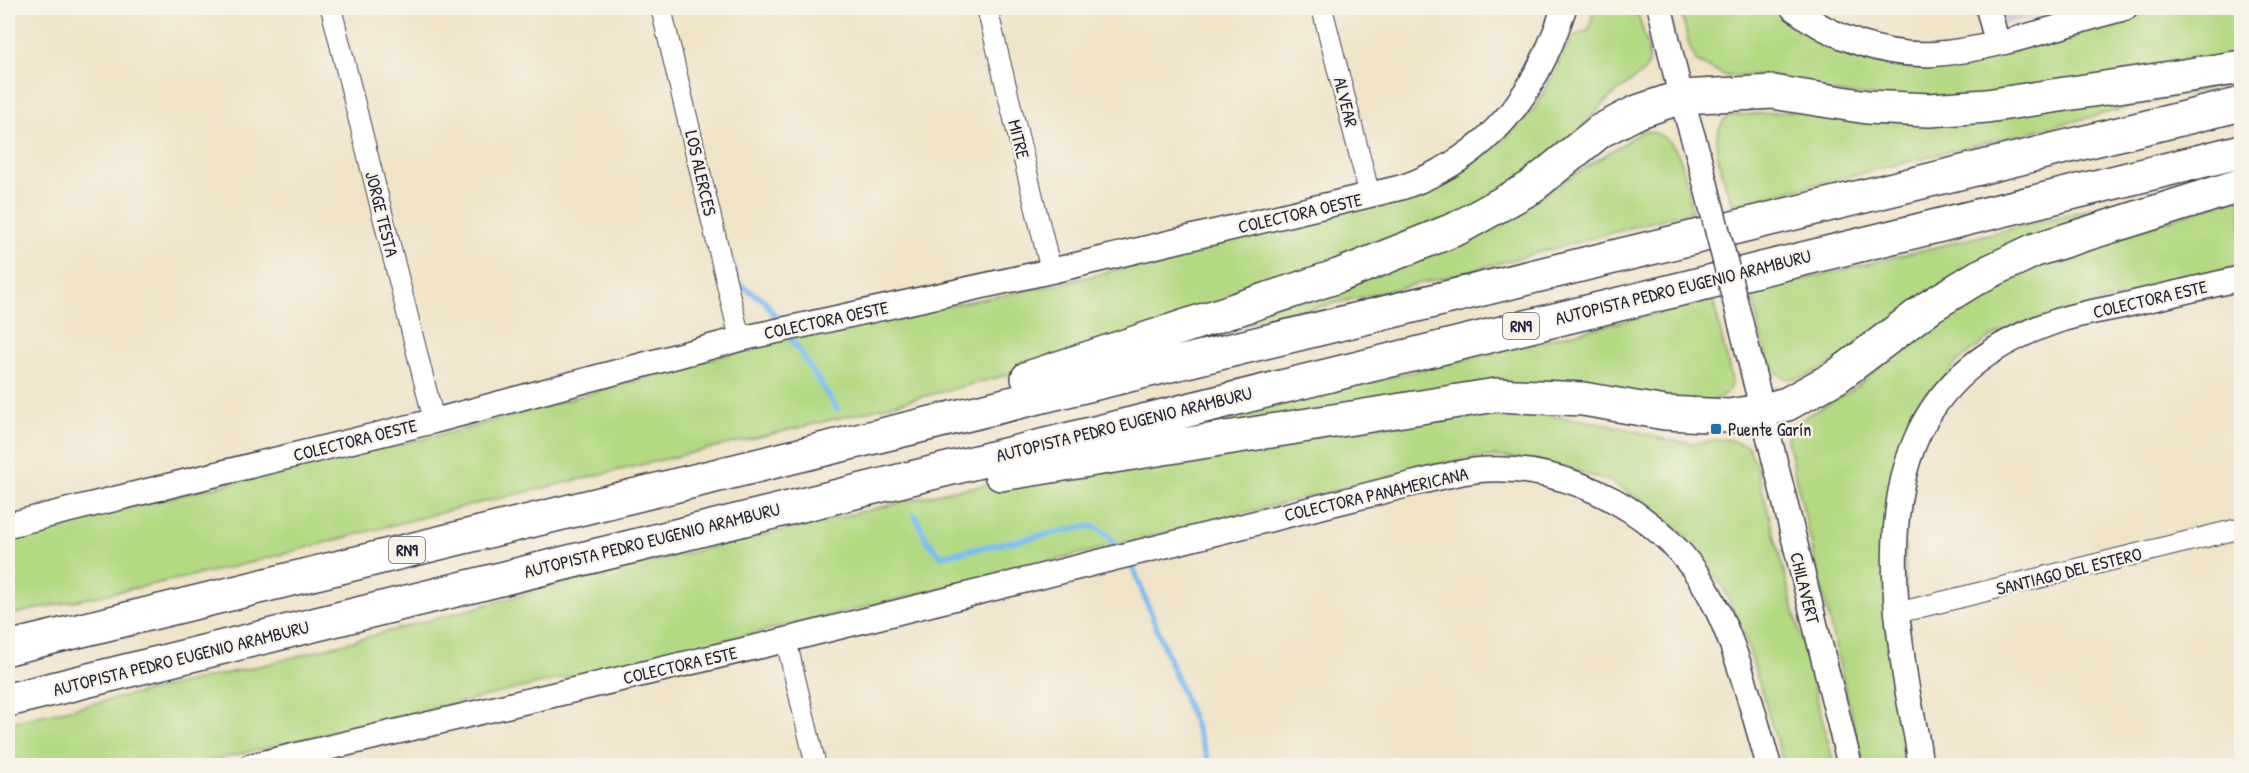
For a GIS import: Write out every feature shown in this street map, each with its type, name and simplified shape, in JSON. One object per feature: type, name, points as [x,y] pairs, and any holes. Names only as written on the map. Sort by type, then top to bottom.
[{"type":"highway","points":[[807,452],[1266,301],[1398,253],[1458,228],[1530,188],[1600,131],[1637,112],[1681,97],[1765,92],[1867,106],[1929,110],[1987,106],[2241,67]]},
{"type":"highway","name":"RN9","points":[[8,648],[2241,104]]},
{"type":"highway","name":"AUTOPISTA PEDRO EUGENIO ARAMBURU","points":[[8,700],[2241,151]]},
{"type":"highway","points":[[800,504],[1496,396],[1583,399],[1665,413],[1729,416],[1760,411],[1787,404],[1836,377],[1929,307],[1978,277],[2035,250],[2241,185]]},
{"type":"highway","points":[[8,626],[384,555]]},
{"type":"highway","points":[[8,709],[154,665]]},
{"type":"street","name":"JORGE TESTA","points":[[331,8],[434,421]]},
{"type":"street","name":"LOS ALERCES","points":[[661,8],[740,339]]},
{"type":"street","name":"MITRE","points":[[987,8],[1051,271]]},
{"type":"street","name":"ALVEAR","points":[[1322,8],[1370,196]]},
{"type":"street","name":"COLECTORA OESTE","points":[[8,525],[434,421],[740,339],[1051,271],[1370,196],[1426,179],[1480,147],[1522,98],[1557,30],[1564,8]]},
{"type":"street","points":[[1660,8],[1747,348],[1760,411]]},
{"type":"street","points":[[1793,8],[1808,20],[1842,37],[1874,47],[1931,54],[1996,42],[2125,8]]},
{"type":"street","points":[[1988,8],[1996,42]]},
{"type":"street","name":"COLECTORA ESTE","points":[[1897,613],[1894,539],[1898,493],[1907,458],[1922,424],[1946,389],[1970,368],[2004,345],[2059,321],[2241,278]]},
{"type":"street","name":"CHILAVERT","points":[[1760,411],[1850,765]]},
{"type":"street","name":"COLECTORA PANAMERICANA","points":[[1108,559],[1416,483],[1479,470],[1528,472],[1563,479],[1601,493],[1632,511],[1675,547],[1695,572],[1711,595],[1726,628],[1769,765]]},
{"type":"street","name":"SANTIAGO DEL ESTERO","points":[[1897,613],[2241,528]]},
{"type":"street","name":"COLECTORA ESTE","points":[[251,765],[786,640],[1108,559]]},
{"type":"street","points":[[1897,613],[1908,694],[1919,744],[1920,765]]},
{"type":"street","points":[[786,640],[816,765]]},
{"type":"shaded area","points":[[1999,8],[2067,8],[2003,25]]},
{"type":"green space","points":[[1594,8],[1636,8],[1648,48],[1649,64],[1642,73],[1607,100],[1574,135],[1556,161],[1437,232],[1022,371],[860,413],[458,508],[229,568],[8,615],[8,535],[457,431],[807,332],[1061,284],[1417,192],[1455,175],[1494,149],[1536,107],[1572,37],[1589,30]]},
{"type":"green space","points":[[1680,8],[1776,8],[1795,21],[1880,60],[1929,68],[1967,63],[2164,8],[2241,8],[2241,55],[1951,103],[1828,92],[1770,75],[1726,76],[1697,62],[1690,48]]},
{"type":"green space","points":[[2241,80],[1732,205],[1718,158],[1718,134],[1721,124],[1729,116]]},
{"type":"green space","points":[[1643,131],[1657,134],[1675,148],[1684,172],[1692,211],[1455,275],[1157,345],[1508,217]]},
{"type":"green space","points":[[2226,176],[2127,212],[1805,377],[1786,378],[1778,373],[1766,353],[1758,327],[1752,292]]},
{"type":"green space","points":[[2241,196],[2241,266],[2020,324],[1991,337],[1957,362],[1932,393],[1902,445],[1910,765],[1863,765],[1787,436],[1798,421],[1854,389],[1921,331],[2036,264]]},
{"type":"green space","points":[[1713,300],[1732,381],[1728,392],[1711,402],[1600,395],[1166,440],[1197,423]]},
{"type":"green space","points":[[1524,412],[1608,424],[1667,440],[1693,443],[1727,439],[1748,446],[1756,465],[1834,765],[1784,765],[1746,640],[1723,587],[1686,537],[1650,505],[1608,480],[1538,461],[1493,456],[1444,463],[899,599],[193,765],[8,765],[8,723],[272,663],[603,573],[954,490],[1434,418]]},
{"type":"waterway","points":[[732,265],[737,283],[765,301],[780,324]]},
{"type":"waterway","points":[[788,334],[837,409]]},
{"type":"waterway","points":[[915,515],[926,539],[941,556],[1088,526],[1103,531],[1119,551]]},
{"type":"waterway","points":[[1127,561],[1134,570],[1211,766]]},
{"type":"place","name":"Puente Garín","points":[[1716,429]]}]
